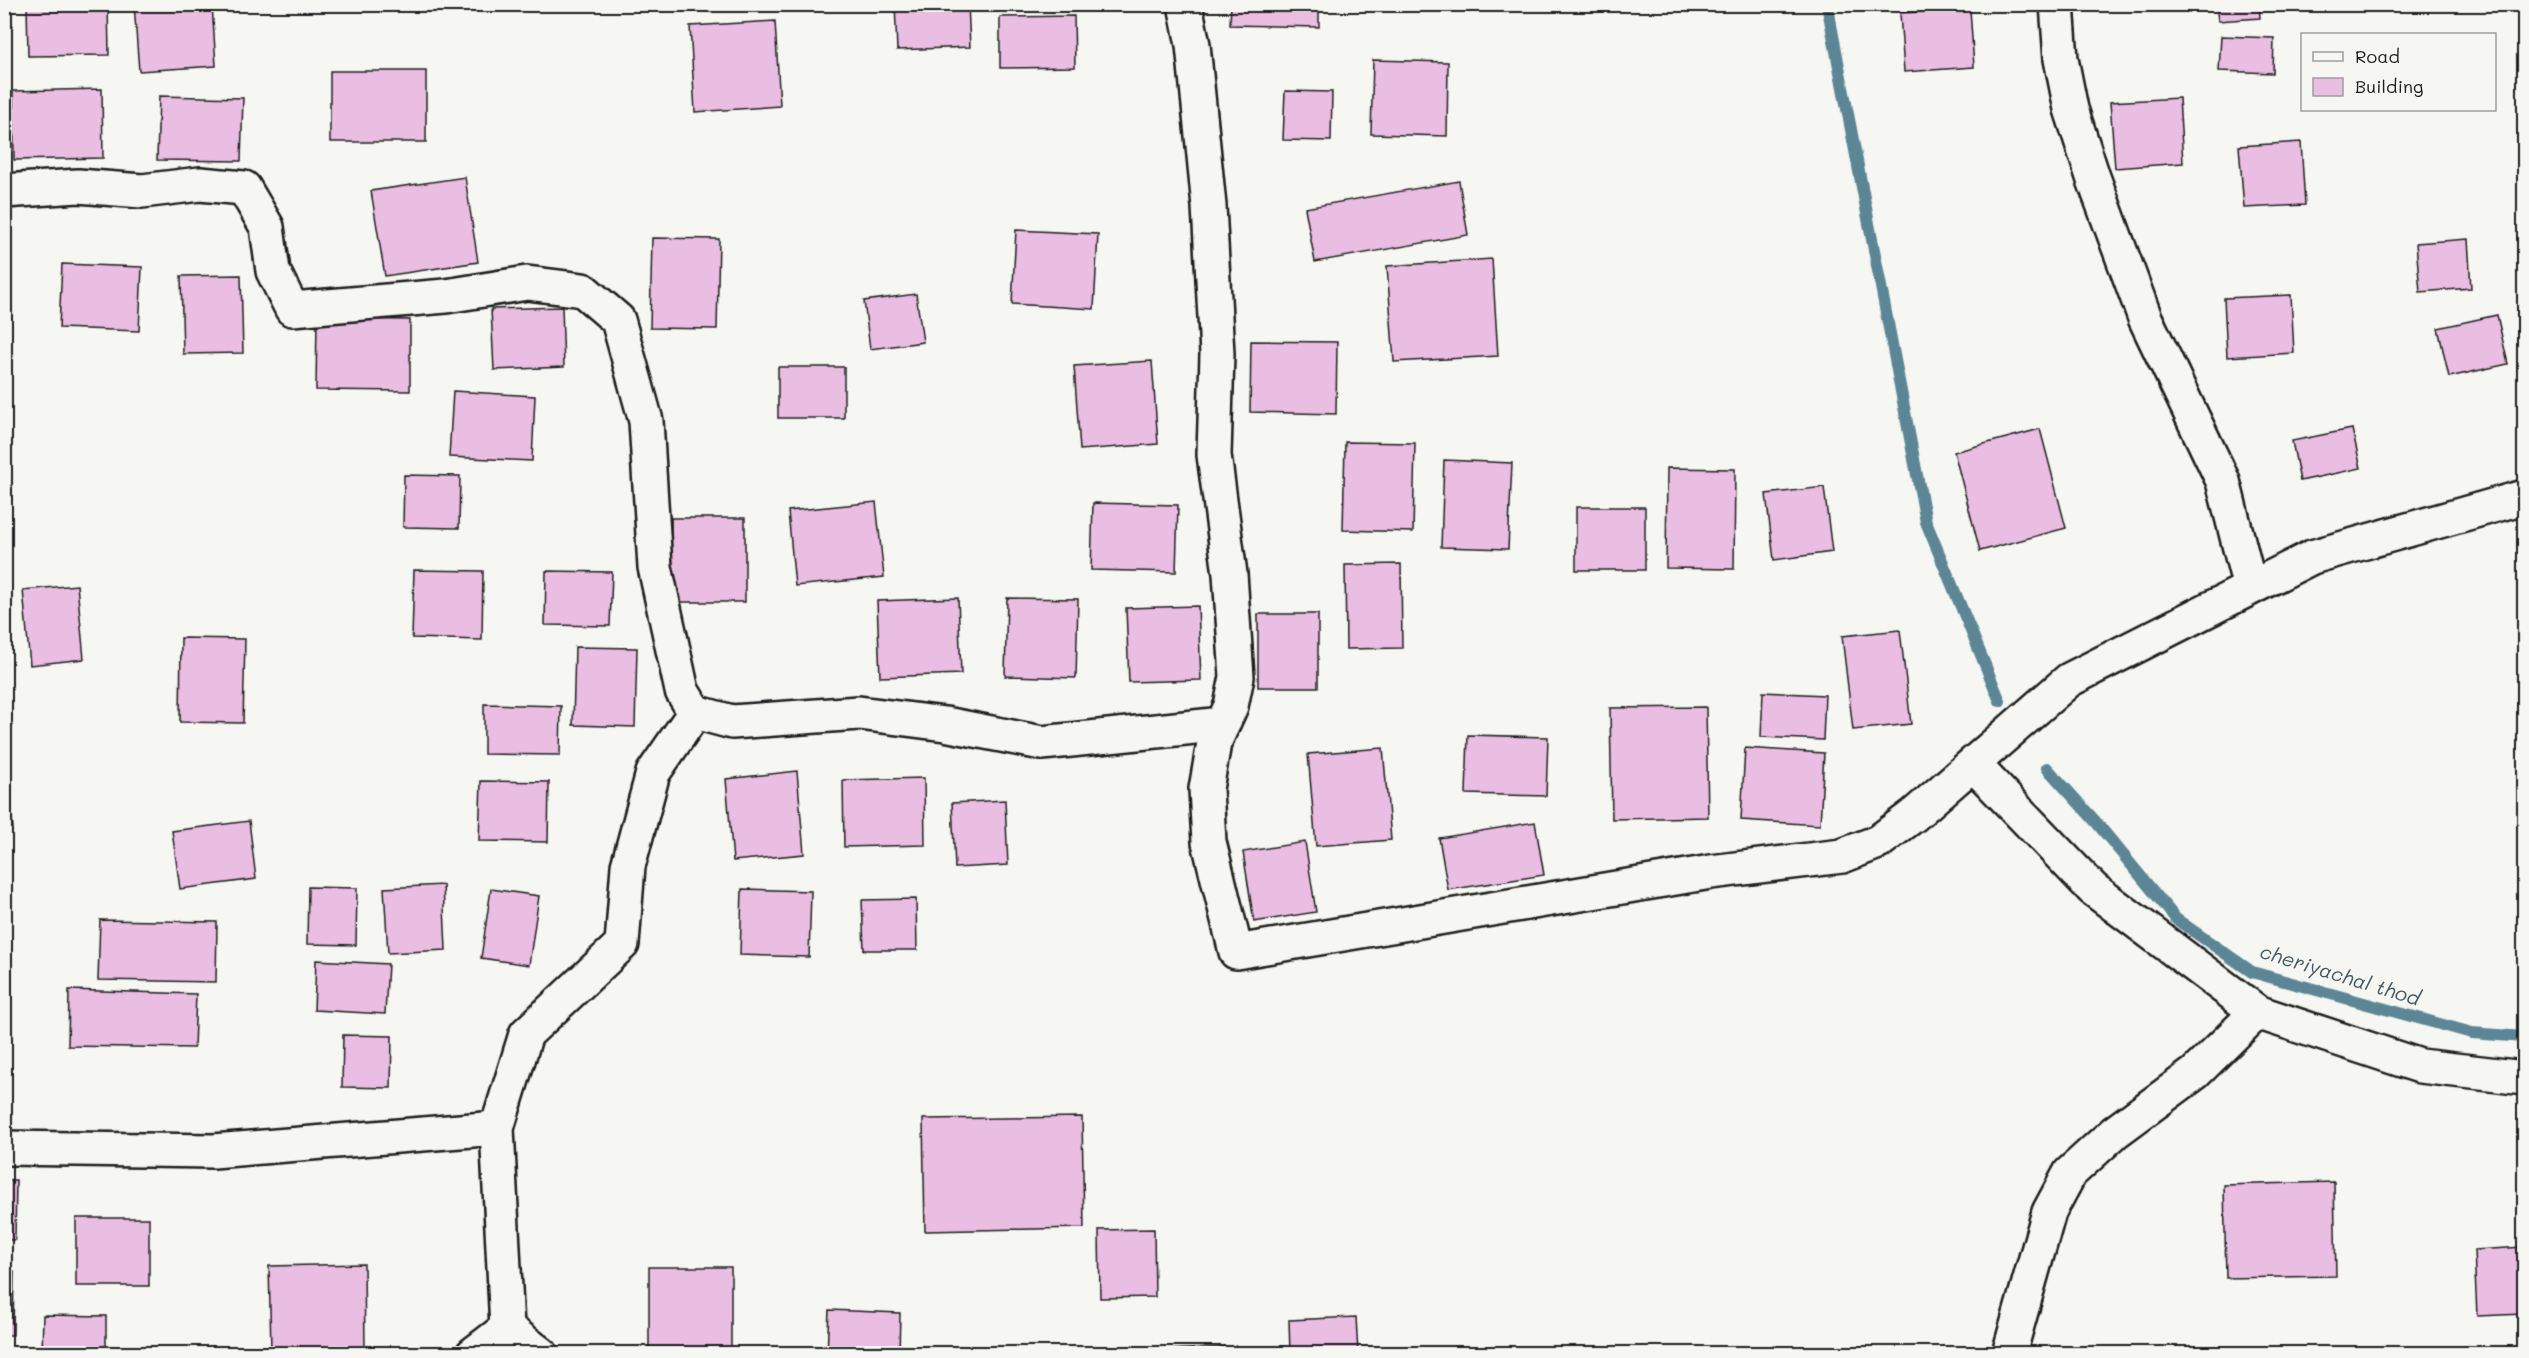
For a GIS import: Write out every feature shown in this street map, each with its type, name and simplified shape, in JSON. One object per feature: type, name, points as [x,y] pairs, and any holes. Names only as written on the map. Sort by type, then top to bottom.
[{"type":"street","points":[[1185,4],[1193,45],[1209,206],[1217,354],[1214,455],[1230,574],[1237,677],[1231,706],[1214,743],[1206,789],[1209,842],[1236,951],[1711,872],[1842,856],[1878,842],[1914,815],[2068,680],[2312,557],[2524,498]]},
{"type":"street","points":[[2057,4],[2061,59],[2074,120],[2145,318],[2223,481],[2250,588]]},
{"type":"street","points":[[4,191],[78,186],[142,191],[200,184],[244,188],[267,228],[273,271],[292,309],[446,296],[527,283],[583,290],[618,320],[646,421],[655,567],[682,691],[695,712],[732,722],[859,713],[945,724],[1042,742],[1223,724]]},
{"type":"street","points":[[507,1328],[497,1128],[526,1034],[622,944],[628,866],[653,773],[695,712]]},
{"type":"street","points":[[1972,764],[2093,889],[2258,1012],[2420,1066],[2524,1078]]},
{"type":"street","points":[[2009,1353],[2049,1212],[2070,1173],[2115,1132],[2195,1073],[2258,1012]]},
{"type":"street","points":[[4,1148],[213,1151],[497,1128]]},
{"type":"street","points":[[473,1353],[507,1328]]},
{"type":"street","points":[[507,1328],[541,1353]]},
{"type":"building","points":[[27,4],[108,4],[109,55],[28,56]]},
{"type":"building","points":[[134,4],[212,4],[216,66],[139,71]]},
{"type":"building","points":[[895,4],[968,4],[970,47],[897,50]]},
{"type":"building","points":[[1231,4],[1319,4],[1319,27],[1230,25]]},
{"type":"building","points":[[1370,4],[1443,4],[1443,11],[1370,10]]},
{"type":"building","points":[[2216,4],[2259,4],[2260,18],[2218,21]]},
{"type":"building","points":[[1970,9],[1974,67],[1904,72],[1900,13]]},
{"type":"building","points":[[1074,16],[1075,67],[1000,68],[1000,17]]},
{"type":"building","points":[[775,21],[780,106],[695,112],[690,26]]},
{"type":"building","points":[[2221,36],[2274,38],[2273,73],[2219,71]]},
{"type":"building","points":[[1373,60],[1448,62],[1447,136],[1371,134]]},
{"type":"building","points":[[330,71],[426,71],[426,142],[330,142]]},
{"type":"building","points":[[102,89],[103,158],[14,160],[13,91]]},
{"type":"building","points":[[1285,91],[1332,92],[1331,141],[1283,140]]},
{"type":"building","points":[[159,96],[243,98],[241,161],[157,160]]},
{"type":"building","points":[[2179,98],[2183,163],[2115,168],[2110,102]]},
{"type":"building","points":[[2301,142],[2305,205],[2244,208],[2239,146]]},
{"type":"building","points":[[465,177],[478,262],[385,276],[371,191]]},
{"type":"building","points":[[1459,181],[1468,235],[1315,262],[1305,208]]},
{"type":"building","points":[[1016,230],[1098,234],[1094,309],[1012,304]]},
{"type":"building","points":[[652,238],[719,239],[717,329],[650,328]]},
{"type":"building","points":[[2468,239],[2471,288],[2420,292],[2416,243]]},
{"type":"building","points":[[1492,259],[1498,356],[1394,362],[1387,266]]},
{"type":"building","points":[[62,264],[142,267],[139,331],[59,328]]},
{"type":"building","points":[[241,275],[243,353],[183,354],[181,276]]},
{"type":"building","points":[[916,294],[923,342],[870,349],[864,301]]},
{"type":"building","points":[[2291,295],[2294,353],[2227,357],[2224,298]]},
{"type":"building","points":[[562,307],[564,367],[494,370],[491,309]]},
{"type":"building","points":[[2497,315],[2508,364],[2449,377],[2438,328]]},
{"type":"building","points":[[317,319],[410,320],[410,391],[316,390]]},
{"type":"building","points":[[1251,341],[1337,342],[1336,414],[1250,412]]},
{"type":"building","points":[[1152,361],[1158,444],[1080,450],[1074,366]]},
{"type":"building","points":[[778,367],[844,367],[844,418],[778,418]]},
{"type":"building","points":[[453,391],[535,396],[532,461],[449,457]]},
{"type":"building","points":[[2040,429],[2066,528],[1980,551],[1954,452]]},
{"type":"building","points":[[2352,429],[2361,468],[2300,481],[2292,441]]},
{"type":"building","points":[[1345,442],[1415,443],[1413,532],[1343,530]]},
{"type":"building","points":[[1444,460],[1512,463],[1508,549],[1441,547]]},
{"type":"building","points":[[1667,468],[1735,469],[1734,569],[1666,568]]},
{"type":"building","points":[[404,475],[460,476],[459,528],[403,527]]},
{"type":"building","points":[[1824,487],[1832,552],[1774,560],[1766,494]]},
{"type":"building","points":[[876,502],[884,577],[795,586],[788,511]]},
{"type":"building","points":[[1093,503],[1178,505],[1176,572],[1091,570]]},
{"type":"building","points":[[1576,507],[1645,507],[1645,570],[1576,570]]},
{"type":"building","points":[[671,518],[745,518],[745,602],[671,602]]},
{"type":"building","points":[[1401,564],[1402,648],[1346,649],[1345,565]]},
{"type":"building","points":[[414,570],[483,571],[482,640],[412,638]]},
{"type":"building","points":[[546,571],[612,572],[610,626],[545,625]]},
{"type":"building","points":[[77,585],[84,659],[30,665],[23,590]]},
{"type":"building","points":[[958,598],[961,674],[880,677],[877,601]]},
{"type":"building","points":[[1007,598],[1078,599],[1076,678],[1005,676]]},
{"type":"building","points":[[1198,606],[1201,680],[1129,682],[1126,608]]},
{"type":"building","points":[[1258,614],[1318,614],[1318,687],[1258,687]]},
{"type":"building","points":[[1900,630],[1911,724],[1853,730],[1842,636]]},
{"type":"building","points":[[181,638],[245,639],[243,723],[180,722]]},
{"type":"building","points":[[575,647],[637,648],[635,727],[573,725]]},
{"type":"building","points":[[1763,692],[1825,695],[1823,740],[1761,737]]},
{"type":"building","points":[[484,704],[561,706],[560,755],[484,754]]},
{"type":"building","points":[[1706,707],[1708,817],[1612,819],[1610,708]]},
{"type":"building","points":[[1468,735],[1548,737],[1546,796],[1466,794]]},
{"type":"building","points":[[1383,748],[1391,840],[1316,846],[1308,754]]},
{"type":"building","points":[[1745,748],[1824,753],[1820,825],[1741,820]]},
{"type":"building","points":[[4,754],[13,828],[4,828]]},
{"type":"building","points":[[797,771],[804,854],[733,861],[726,779]]},
{"type":"building","points":[[924,778],[925,845],[844,847],[843,780]]},
{"type":"building","points":[[481,781],[549,782],[548,842],[479,841]]},
{"type":"building","points":[[1005,800],[1008,865],[955,868],[952,803]]},
{"type":"building","points":[[249,821],[256,879],[180,889],[172,831]]},
{"type":"building","points":[[1535,822],[1544,875],[1448,890],[1439,838]]},
{"type":"building","points":[[1305,842],[1316,912],[1254,922],[1243,852]]},
{"type":"building","points":[[443,885],[446,950],[388,953],[384,888]]},
{"type":"building","points":[[308,887],[357,888],[356,945],[307,944]]},
{"type":"building","points":[[491,889],[539,896],[529,965],[481,958]]},
{"type":"building","points":[[742,889],[811,891],[809,957],[740,955]]},
{"type":"building","points":[[916,899],[917,950],[864,950],[862,900]]},
{"type":"building","points":[[100,920],[217,922],[216,982],[98,980]]},
{"type":"building","points":[[316,960],[388,964],[385,1014],[314,1010]]},
{"type":"building","points":[[69,990],[196,994],[194,1048],[68,1046]]},
{"type":"building","points":[[343,1035],[392,1036],[391,1088],[342,1087]]},
{"type":"building","points":[[1082,1117],[1084,1228],[925,1231],[923,1119]]},
{"type":"building","points":[[4,1180],[16,1180],[15,1240],[4,1240]]},
{"type":"building","points":[[2334,1182],[2336,1276],[2226,1278],[2224,1185]]},
{"type":"building","points":[[76,1218],[149,1218],[149,1286],[76,1286]]},
{"type":"building","points":[[1154,1229],[1155,1297],[1100,1298],[1099,1230]]},
{"type":"building","points":[[2524,1247],[2524,1314],[2477,1316],[2474,1250]]},
{"type":"building","points":[[364,1264],[365,1348],[271,1350],[269,1266]]},
{"type":"building","points":[[649,1267],[731,1267],[731,1353],[649,1353]]},
{"type":"building","points":[[4,1271],[14,1271],[13,1335],[4,1335]]},
{"type":"building","points":[[829,1310],[900,1313],[899,1354],[827,1354]]},
{"type":"building","points":[[43,1315],[106,1316],[106,1354],[42,1354]]},
{"type":"building","points":[[1356,1317],[1358,1354],[1290,1354],[1289,1320]]},
{"type":"building","points":[[1225,1347],[1226,1354],[1133,1354],[1132,1352]]},
{"type":"waterway","points":[[1827,4],[1926,522],[2000,701]]},
{"type":"waterway","name":"cheriyachal thod","points":[[2047,768],[2096,822],[2176,919],[2252,972],[2472,1033],[2524,1037]]}]
